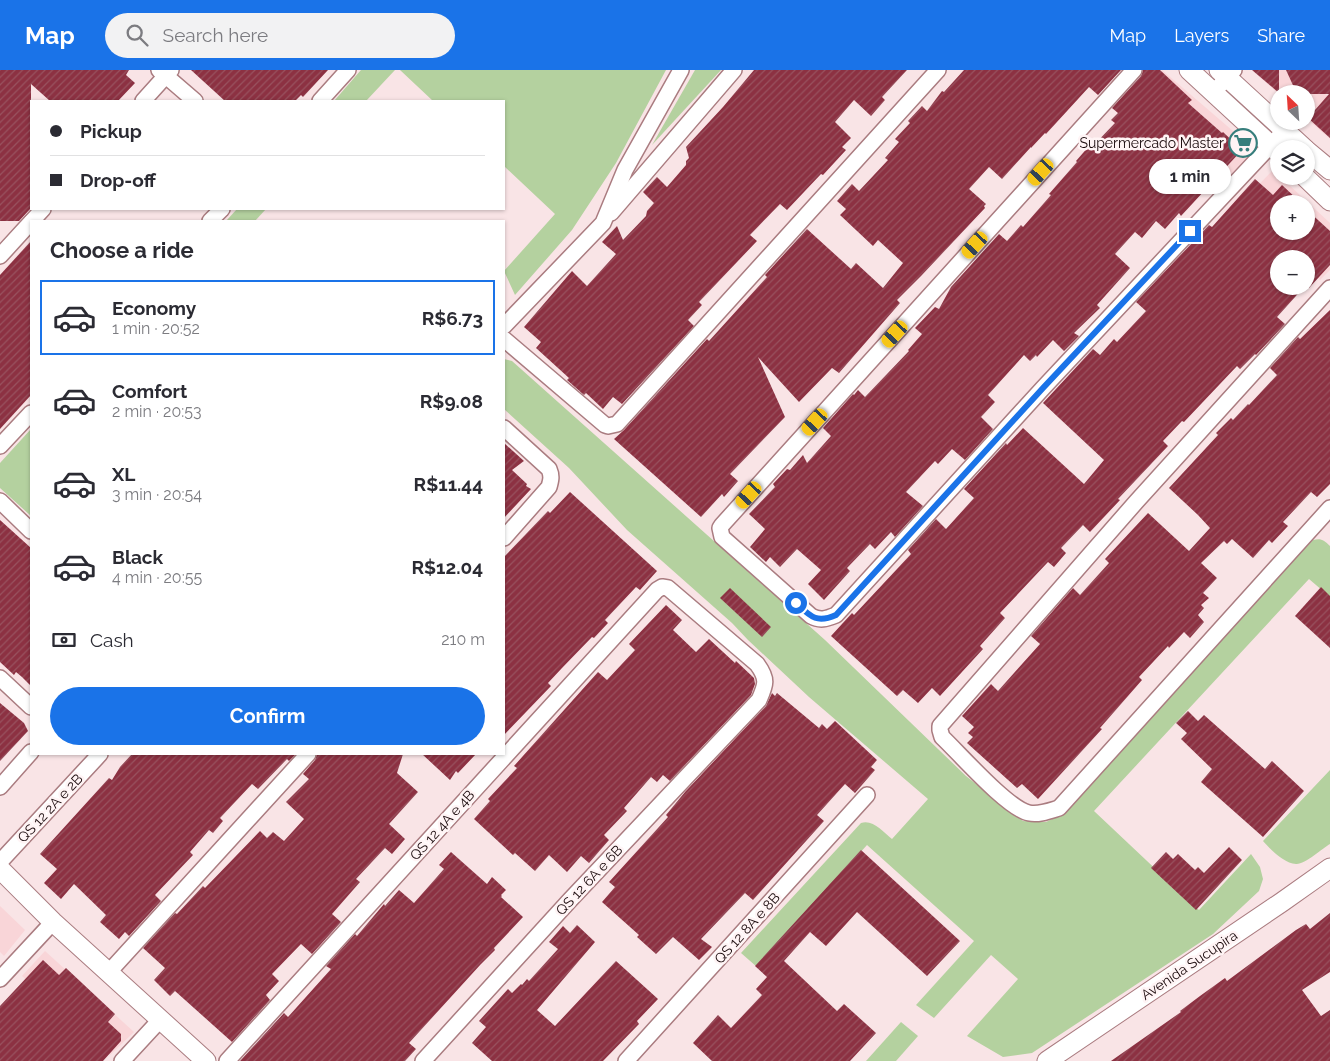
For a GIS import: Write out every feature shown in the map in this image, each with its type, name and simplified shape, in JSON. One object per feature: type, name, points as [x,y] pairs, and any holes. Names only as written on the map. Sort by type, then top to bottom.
[{"type":"street","points":[[321,100],[348,70]]},
{"type":"street","points":[[603,223],[624,170],[681,70]]},
{"type":"street","points":[[505,325],[603,223],[734,70]]},
{"type":"street","points":[[505,340],[605,425],[617,424],[938,70]]},
{"type":"street","points":[[1134,70],[720,528],[722,537],[811,616],[816,619],[822,619],[836,615],[1043,388],[1270,154]]},
{"type":"street","points":[[1189,70],[1270,144]]},
{"type":"street","points":[[144,100],[166,72],[194,100]]},
{"type":"street","points":[[1213,93],[1227,72],[1295,140]]},
{"type":"street","points":[[1280,140],[1284,131]]},
{"type":"street","points":[[1315,157],[1330,170]]},
{"type":"street","points":[[1315,184],[1328,194]]},
{"type":"street","points":[[34,220],[42,210]]},
{"type":"street","points":[[211,220],[221,210]]},
{"type":"street","points":[[0,256],[30,224]]},
{"type":"street","points":[[1330,288],[1136,502],[940,726],[942,737],[1002,797],[1023,811],[1040,813],[1059,808],[1330,508]]},
{"type":"street","points":[[0,446],[30,414]]},
{"type":"street","points":[[505,429],[549,469],[551,482],[549,488],[505,537]]},
{"type":"street","points":[[0,501],[30,530]]},
{"type":"street","name":"QS 12 4A e 4B","points":[[227,1061],[657,590],[662,587],[668,588],[757,664],[764,674],[765,686],[759,700]]},
{"type":"street","points":[[0,678],[30,706]]},
{"type":"street","name":"QS 12 6A e 6B","points":[[423,1061],[570,900],[759,700]]},
{"type":"street","points":[[0,787],[30,753]]},
{"type":"street","name":"QS 12 2A e 2B","points":[[0,862],[99,755]]},
{"type":"street","points":[[109,972],[307,755]]},
{"type":"street","name":"QS 12 8A e 8B","points":[[626,1061],[867,795]]},
{"type":"street","name":"Avenida Sucupira","points":[[1047,1061],[1330,868]]},
{"type":"street","points":[[0,869],[53,922],[206,1061]]},
{"type":"street","points":[[0,979],[53,922]]},
{"type":"street","points":[[122,1061],[160,1020]]},
{"type":"shaded area","points":[[1162,70],[1255,150],[1218,189],[1128,108]]},
{"type":"shaded area","points":[[1256,70],[1297,70],[1315,85],[1270,86],[1254,72]]},
{"type":"shaded area","points":[[1315,85],[1330,98],[1330,139],[1315,126]]},
{"type":"shaded area","points":[[1270,173],[1270,185],[1289,185],[1300,195],[1270,195],[1270,230],[1239,205]]},
{"type":"shaded area","points":[[1315,209],[1330,223],[1330,270],[1320,280],[1315,276],[1315,250],[1295,250],[1282,240],[1315,240]]},
{"type":"shaded area","points":[[0,906],[25,930],[4,956],[0,952]]},
{"type":"shaded area","points":[[45,951],[134,1032],[110,1055],[22,976]]},
{"type":"green space","points":[[361,70],[395,70],[367,100],[335,100]]},
{"type":"green space","points":[[400,70],[666,70],[616,163],[572,230],[515,295],[505,270],[555,214],[505,167],[505,100],[432,100]]},
{"type":"green space","points":[[695,70],[721,70],[652,145]]},
{"type":"green space","points":[[236,210],[265,210],[256,220],[227,220]]},
{"type":"green space","points":[[505,359],[512,361],[825,640],[966,776],[1023,821],[1046,822],[1066,812],[1290,562],[1313,540],[1320,539],[1324,541],[1330,546],[1330,597],[1309,579],[1094,811],[1199,910],[1251,854],[1260,867],[1263,879],[1259,891],[1213,934],[1032,1053],[1003,1057],[967,1036],[1018,979],[991,955],[934,1018],[916,1005],[974,941],[867,845],[757,967],[741,953],[861,823],[874,824],[892,839],[928,799],[809,697],[732,623],[627,530],[569,468],[505,410]]},
{"type":"green space","points":[[30,430],[30,515],[0,488],[0,463]]},
{"type":"green space","points":[[1330,770],[1330,844],[1299,864],[1282,859],[1263,841]]},
{"type":"green space","points":[[901,1022],[918,1036],[896,1061],[866,1061]]},
{"type":"building","points":[[0,70],[129,70],[126,75],[135,83],[119,100],[49,100],[31,84],[30,209],[19,221],[0,221]]},
{"type":"building","points":[[191,70],[328,70],[303,97],[301,95],[296,100],[224,100]]},
{"type":"building","points":[[754,70],[907,70],[882,97],[885,100],[871,116],[854,100],[835,122],[851,138],[842,147],[846,150],[787,210],[780,204],[750,235],[757,241],[699,302],[702,305],[688,320],[694,326],[622,404],[613,397],[603,409],[586,393],[584,395],[567,380],[569,378],[536,348],[541,342],[524,327],[572,271],[587,286],[616,254],[602,242],[617,226],[623,240],[646,216],[647,211],[654,203],[643,192],[657,177],[667,187],[686,165],[686,161],[689,158],[686,147]]},
{"type":"building","points":[[964,70],[1121,70],[1098,95],[1089,87],[1002,179],[989,167],[969,189],[986,204],[985,208],[897,300],[900,303],[839,373],[832,368],[799,402],[758,357],[785,417],[730,474],[738,481],[724,497],[722,494],[701,517],[614,439],[707,339],[709,341],[767,277],[765,275],[807,229],[851,269],[856,263],[883,288],[903,263],[878,240],[873,246],[840,215],[846,209],[837,201],[852,184],[859,191],[888,160],[885,158],[899,142],[895,139],[910,123],[908,121],[922,106],[927,111],[942,91],[944,92]]},
{"type":"building","points":[[1143,70],[1160,70],[1192,100],[1188,103],[1242,150],[1181,216],[1179,213],[1165,229],[1156,221],[1142,238],[1135,232],[1115,254],[1130,268],[1097,305],[1100,308],[1074,333],[1079,336],[1064,351],[1053,340],[1037,357],[1036,355],[1030,361],[1024,355],[988,395],[995,402],[981,417],[993,429],[965,460],[952,449],[938,464],[935,461],[906,492],[923,506],[895,537],[891,532],[875,549],[870,544],[847,568],[850,571],[824,600],[808,584],[821,570],[797,549],[780,567],[770,557],[766,562],[750,547],[765,529],[749,514],[775,487],[773,484],[787,469],[790,470],[803,455],[807,463],[831,436],[823,428],[853,394],[858,390],[865,397],[909,351],[922,334],[915,328],[935,307],[939,309],[951,287],[999,234],[1007,241],[1021,225],[1023,227],[1090,145],[1092,147],[1115,123],[1111,120],[1118,113],[1112,108],[1141,76]]},
{"type":"building","points":[[1252,70],[1279,70],[1279,85],[1270,85]]},
{"type":"building","points":[[1286,70],[1330,70],[1330,138],[1315,124],[1315,110],[1329,94],[1315,94],[1315,85],[1293,85]]},
{"type":"building","points":[[1255,179],[1273,195],[1270,195],[1270,240],[1315,240],[1315,217],[1330,231],[1330,265],[1315,281],[1315,250],[1270,250],[1270,295],[1297,295],[1277,317],[1285,324],[1240,369],[1237,366],[1184,422],[1182,421],[1163,441],[1168,446],[1090,532],[1083,525],[1061,548],[1066,553],[1054,567],[1048,562],[1000,613],[1005,618],[980,646],[983,649],[940,696],[932,688],[918,703],[903,690],[897,696],[831,636],[852,613],[854,615],[911,554],[908,550],[936,519],[946,529],[974,498],[964,489],[1006,443],[1007,445],[1023,428],[1084,484],[1104,460],[1043,403],[1093,349],[1100,355],[1114,339],[1117,342],[1146,311],[1136,302],[1209,225],[1212,227]]},
{"type":"building","points":[[1282,185],[1293,195],[1273,195]]},
{"type":"building","points":[[30,242],[30,396],[0,429],[0,275]]},
{"type":"building","points":[[1330,310],[1330,484],[1317,497],[1311,492],[1283,522],[1288,526],[1272,543],[1269,540],[1253,558],[1232,539],[1227,544],[1224,541],[1201,563],[1217,578],[1203,593],[1209,598],[1201,605],[1204,608],[1198,615],[1204,622],[1190,638],[1184,632],[1169,648],[1168,646],[1139,677],[1142,680],[1100,728],[1102,729],[1038,799],[1022,784],[1017,788],[967,743],[973,737],[968,733],[974,727],[962,716],[991,684],[998,691],[1040,644],[1031,636],[1073,588],[1080,595],[1109,563],[1105,559],[1148,513],[1189,551],[1210,528],[1169,488],[1218,435],[1216,433],[1231,418],[1233,420],[1249,405],[1277,375],[1270,368],[1298,337],[1300,339]]},
{"type":"building","points":[[505,444],[524,461],[512,470],[531,489],[505,517]]},
{"type":"building","points":[[570,492],[657,571],[640,590],[636,587],[605,620],[608,623],[548,683],[551,686],[505,734],[505,556],[548,511],[550,513]]},
{"type":"building","points":[[0,520],[30,547],[30,685],[16,672],[14,675],[0,662]]},
{"type":"building","points":[[1321,587],[1330,596],[1330,648],[1295,616]]},
{"type":"building","points":[[730,588],[771,627],[762,637],[720,598]]},
{"type":"building","points":[[666,605],[682,620],[673,630],[696,652],[709,639],[754,678],[755,684],[751,695],[670,781],[663,775],[657,782],[651,777],[624,808],[627,811],[604,835],[609,840],[589,863],[581,856],[567,872],[549,855],[535,871],[515,853],[513,855],[474,819],[490,801],[488,799],[517,768],[514,766],[598,672],[607,680],[635,650],[629,644]]},
{"type":"building","points":[[772,693],[775,696],[777,693],[819,728],[822,724],[827,729],[835,721],[877,760],[871,767],[875,770],[855,793],[845,784],[817,815],[824,821],[753,900],[745,893],[701,939],[712,947],[699,960],[673,937],[656,954],[637,937],[639,935],[602,902],[615,887],[609,882],[668,817],[666,815],[685,792],[766,706]]},
{"type":"building","points":[[0,703],[24,723],[28,731],[0,761]]},
{"type":"building","points":[[1188,711],[1198,721],[1204,715],[1265,769],[1272,761],[1304,791],[1263,837],[1201,782],[1212,769],[1181,739],[1187,733],[1176,723]]},
{"type":"building","points":[[131,755],[295,755],[289,761],[287,759],[258,789],[252,784],[220,818],[223,821],[213,833],[209,830],[190,852],[193,855],[155,895],[161,901],[129,936],[125,932],[119,939],[100,922],[106,915],[74,884],[61,899],[44,883],[57,869],[40,854],[109,778],[112,780],[120,767]]},
{"type":"building","points":[[317,755],[403,755],[397,773],[418,792],[389,824],[405,839],[392,854],[385,848],[356,879],[360,882],[332,914],[341,922],[312,954],[301,944],[272,974],[279,981],[266,995],[270,1000],[232,1042],[175,991],[170,996],[154,980],[165,968],[143,948],[175,913],[177,914],[203,886],[205,888],[260,831],[267,838],[273,832],[284,841],[304,819],[286,802],[309,779],[303,774],[315,760]]},
{"type":"building","points":[[423,755],[475,755],[458,773],[456,771],[450,780]]},
{"type":"building","points":[[1229,847],[1242,860],[1196,910],[1151,868],[1166,852],[1173,859],[1178,854],[1195,870],[1198,867],[1204,873]]},
{"type":"building","points":[[861,850],[960,941],[927,976],[857,912],[826,946],[810,932],[784,961],[837,1011],[844,1004],[876,1033],[850,1061],[712,1061],[693,1043],[718,1015],[731,1028],[762,995],[756,989],[767,977],[755,966]]},
{"type":"building","points":[[451,852],[487,884],[492,877],[506,890],[501,897],[523,917],[409,1043],[416,1049],[405,1061],[240,1061],[284,1013],[288,1017],[331,969],[326,966],[355,934],[357,936],[384,904],[385,906],[399,890],[414,903],[444,869],[439,865]]},
{"type":"building","points":[[1330,913],[1330,972],[1302,990],[1321,1016],[1330,1010],[1330,1061],[1111,1061],[1181,1012],[1225,978],[1227,981],[1296,930],[1306,924],[1310,929]]},
{"type":"building","points":[[577,925],[595,942],[537,1010],[555,1026],[616,961],[658,999],[637,1021],[639,1024],[603,1061],[492,1061],[472,1043],[486,1027],[479,1021],[508,989],[512,993],[527,979],[529,981],[558,949],[549,942],[563,926],[570,933]]},
{"type":"building","points":[[43,960],[59,975],[66,968],[115,1014],[108,1022],[121,1034],[121,1041],[103,1061],[0,1061],[0,1006]]},
{"type":"place","name":"Supermercado Master","points":[[1243,143]]},
{"type":"route","points":[[796,603],[816,619],[836,615],[1043,388],[1190,231]]}]
